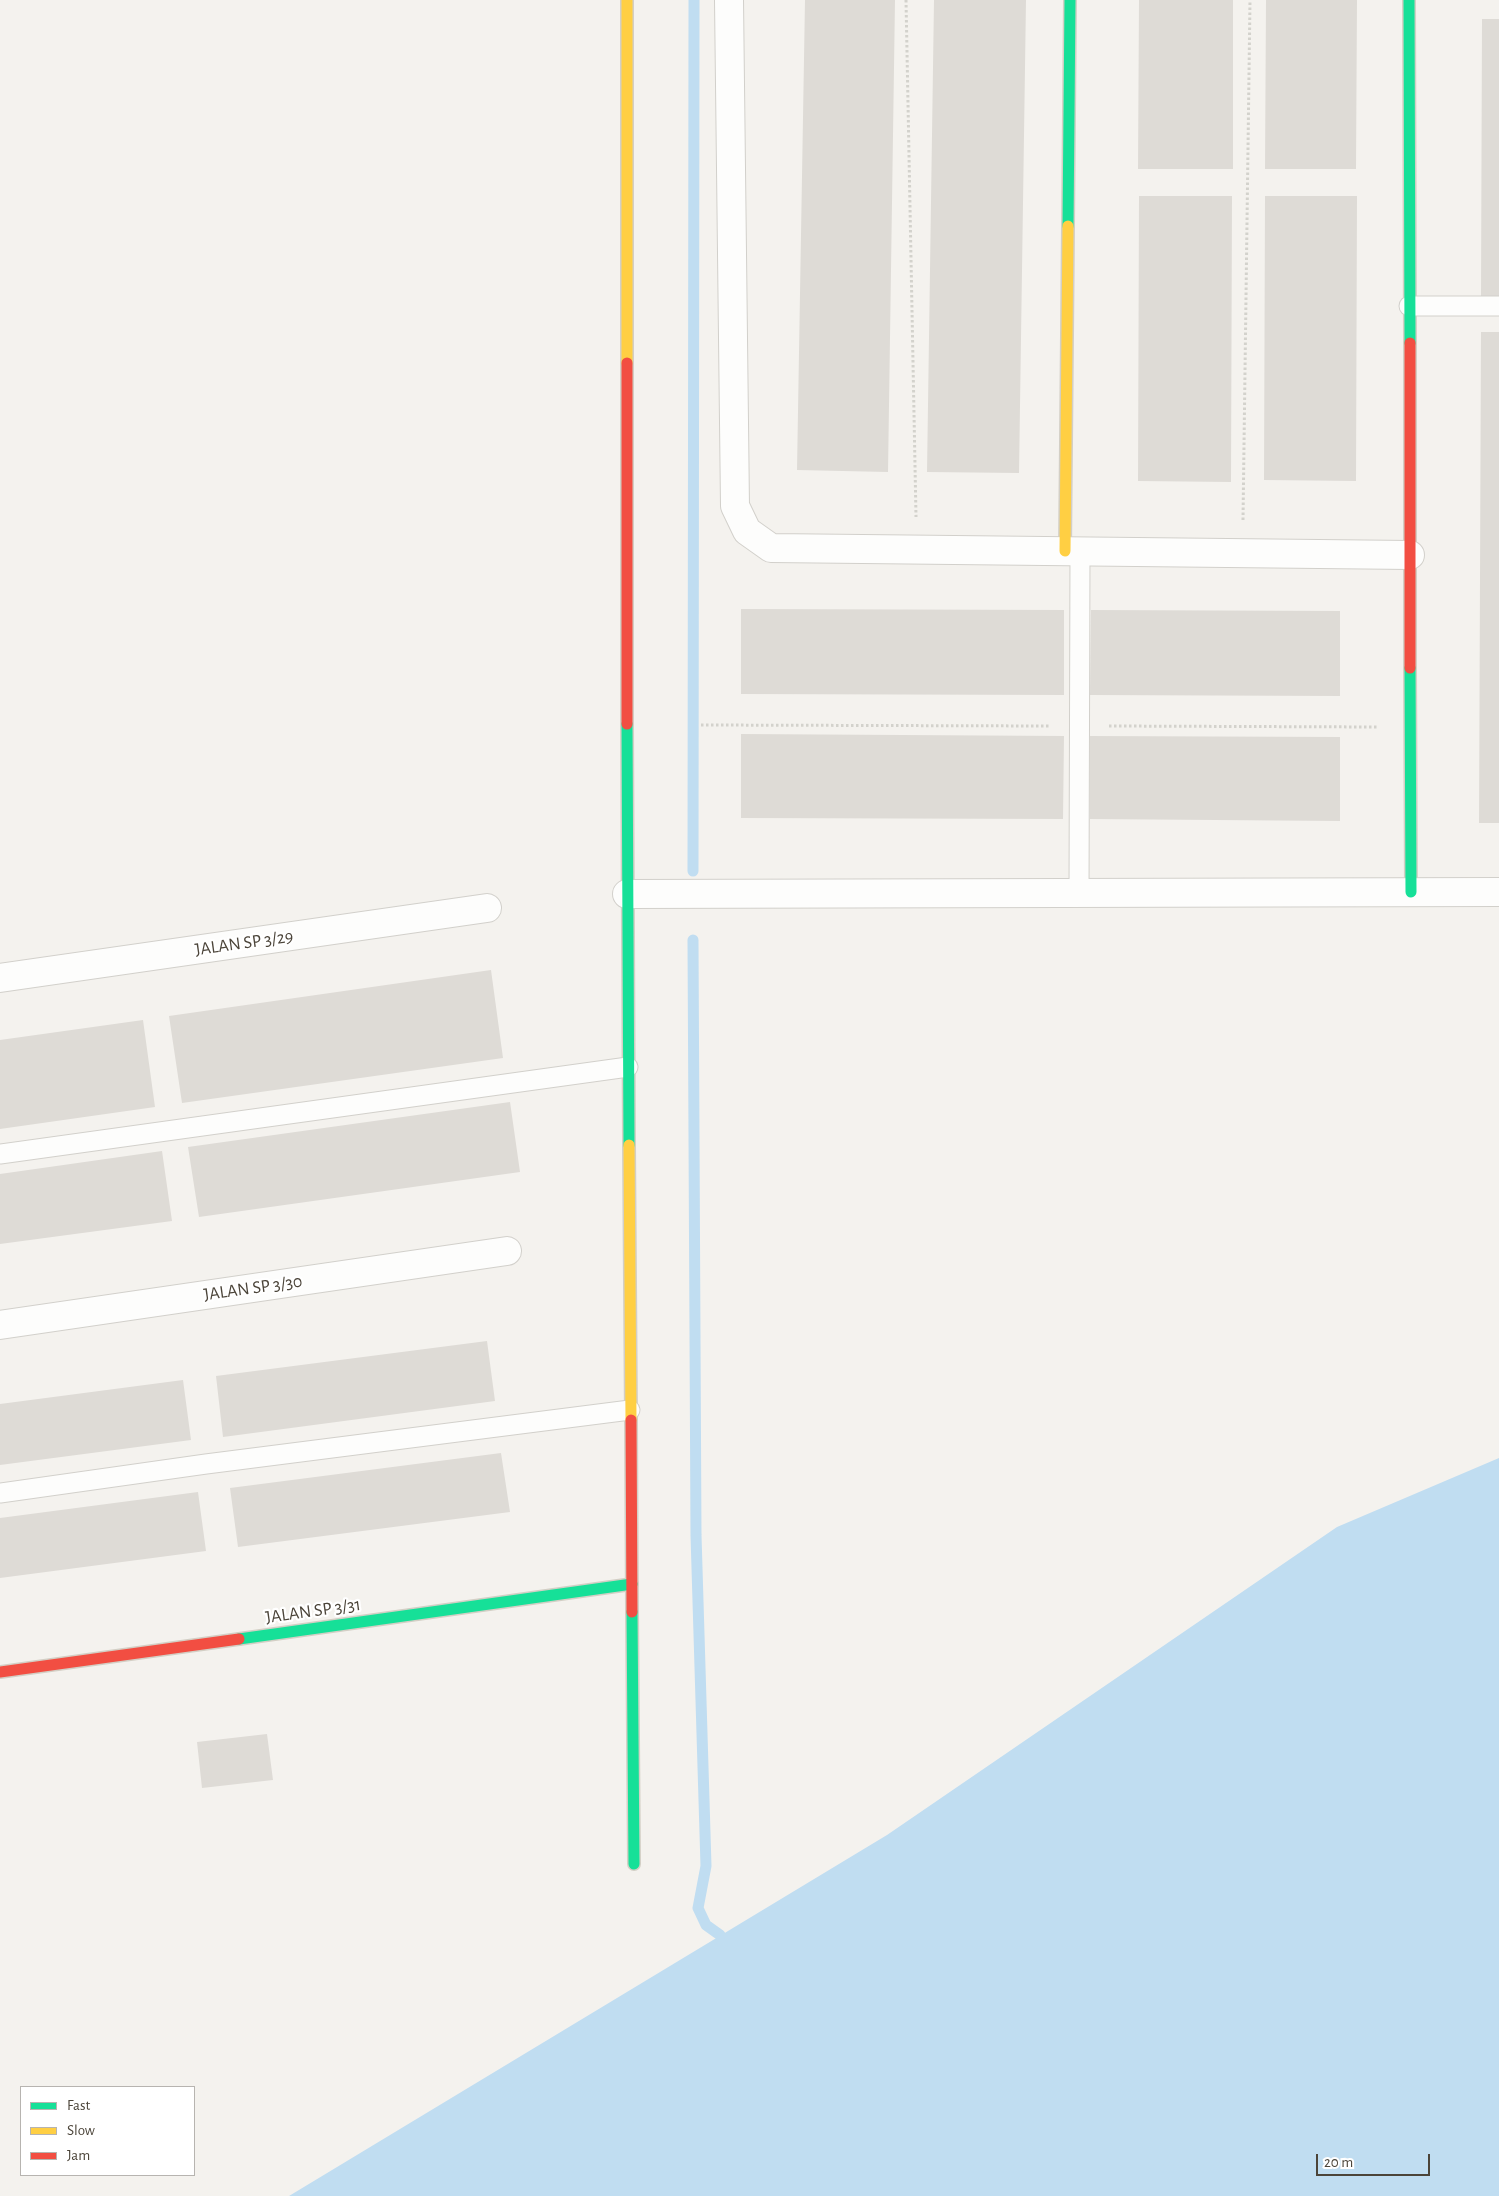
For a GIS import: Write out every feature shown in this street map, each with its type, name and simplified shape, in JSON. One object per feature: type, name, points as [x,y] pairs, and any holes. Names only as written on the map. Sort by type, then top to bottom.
[{"type":"street","points":[[627,0],[627,894],[634,1864]]},
{"type":"street","points":[[729,0],[735,506],[747,531],[771,548],[1410,555]]},
{"type":"street","points":[[1070,0],[1072,551]]},
{"type":"street","points":[[1409,0],[1411,892]]},
{"type":"street","points":[[627,894],[1499,892]]},
{"type":"street","name":"JALAN SP 3/29","points":[[0,978],[487,908]]},
{"type":"street","name":"JALAN SP 3/30","points":[[0,1325],[507,1251]]},
{"type":"street","name":"JALAN SP 3/31","points":[[0,1672],[632,1584]]},
{"type":"lane","points":[[1409,306],[1499,306]]},
{"type":"lane","points":[[1072,551],[1079,894]]},
{"type":"lane","points":[[0,1154],[628,1067]]},
{"type":"lane","points":[[0,1492],[630,1410]]},
{"type":"path","points":[[906,0],[917,549]]},
{"type":"path","points":[[1242,553],[1250,0]]},
{"type":"water","points":[[1499,1458],[1499,2196],[289,2196],[887,1835],[1337,1527]]},
{"type":"building","points":[[805,0],[895,0],[888,472],[797,470]]},
{"type":"building","points":[[934,0],[1026,0],[1019,473],[927,472]]},
{"type":"building","points":[[1139,0],[1233,0],[1233,169],[1138,169]]},
{"type":"building","points":[[1266,0],[1357,0],[1356,169],[1265,169]]},
{"type":"building","points":[[1482,19],[1499,19],[1499,296],[1481,296]]},
{"type":"building","points":[[1139,196],[1232,196],[1231,482],[1138,481]]},
{"type":"building","points":[[1265,196],[1357,196],[1356,481],[1264,480]]},
{"type":"building","points":[[1481,332],[1499,332],[1499,823],[1479,823]]},
{"type":"building","points":[[741,609],[1064,610],[1064,695],[741,694]]},
{"type":"building","points":[[1091,610],[1340,611],[1340,696],[1090,695]]},
{"type":"building","points":[[741,734],[1064,736],[1063,819],[741,818]]},
{"type":"building","points":[[1090,736],[1340,737],[1340,821],[1090,819]]},
{"type":"building","points":[[491,970],[503,1058],[182,1103],[169,1016]]},
{"type":"building","points":[[143,1020],[155,1107],[0,1129],[0,1040]]},
{"type":"building","points":[[510,1102],[520,1172],[199,1217],[188,1147]]},
{"type":"building","points":[[162,1151],[172,1221],[0,1244],[0,1174]]},
{"type":"building","points":[[487,1341],[495,1401],[223,1437],[216,1376]]},
{"type":"building","points":[[183,1380],[191,1440],[0,1465],[0,1404]]},
{"type":"building","points":[[501,1453],[510,1512],[238,1547],[230,1488]]},
{"type":"building","points":[[198,1492],[206,1551],[0,1578],[0,1518]]},
{"type":"building","points":[[267,1734],[273,1780],[202,1788],[197,1742]]},
{"type":"waterway","points":[[693,871],[694,0]]},
{"type":"waterway","points":[[693,940],[696,1535],[706,1866],[698,1908],[706,1925],[720,1935]]},
{"type":"traffic: fast","points":[[1068,226],[1070,0]]},
{"type":"traffic: fast","points":[[1409,0],[1410,343]]},
{"type":"traffic: fast","points":[[1410,668],[1411,892]]},
{"type":"traffic: fast","points":[[627,724],[629,1145]]},
{"type":"traffic: fast","points":[[239,1639],[632,1584]]},
{"type":"traffic: fast","points":[[632,1612],[634,1864]]},
{"type":"traffic: slow","points":[[627,0],[627,363]]},
{"type":"traffic: slow","points":[[1065,551],[1068,226]]},
{"type":"traffic: slow","points":[[629,1145],[631,1420]]},
{"type":"traffic: jam","points":[[1410,343],[1410,668]]},
{"type":"traffic: jam","points":[[627,363],[627,724]]},
{"type":"traffic: jam","points":[[631,1420],[632,1612]]},
{"type":"traffic: jam","points":[[0,1672],[239,1639]]}]
